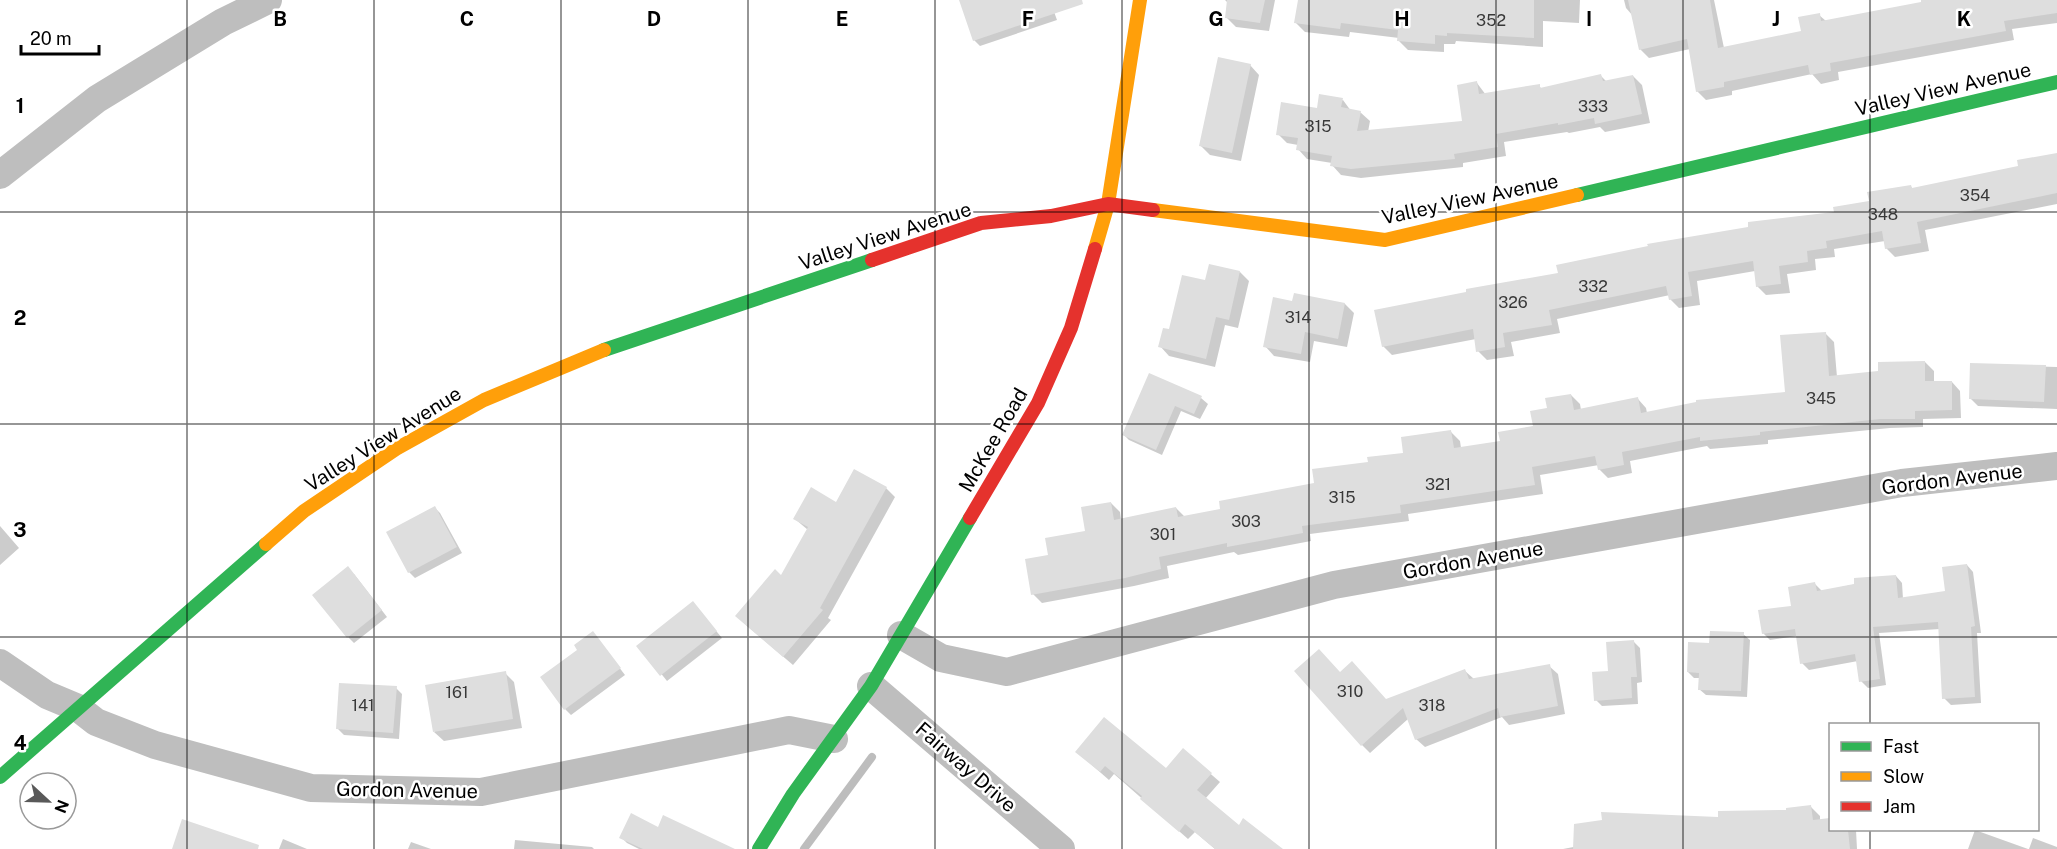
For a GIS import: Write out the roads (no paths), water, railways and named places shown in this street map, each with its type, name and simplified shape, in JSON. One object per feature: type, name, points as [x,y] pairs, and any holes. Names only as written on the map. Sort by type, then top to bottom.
[{"type":"street","points":[[0,175],[97,99],[223,22],[268,0]]},
{"type":"street","name":"McKee Road","points":[[759,849],[793,794],[870,686],[1038,403],[1071,328],[1108,204],[1140,0]]},
{"type":"street","name":"Valley View Avenue","points":[[0,777],[304,511],[396,449],[484,400],[604,350],[981,224],[1051,216],[1108,204],[1385,240],[2057,82]]},
{"type":"street","name":"Gordon Avenue","points":[[901,635],[941,658],[1007,672],[1334,585],[1902,483],[2057,466]]},
{"type":"street","name":"Gordon Avenue","points":[[0,663],[47,695],[78,708],[96,722],[155,745],[311,788],[481,792],[789,730],[834,739]]},
{"type":"street","name":"Fairway Drive","points":[[870,686],[1061,849]]},
{"type":"waterway","points":[[804,849],[872,757]]}]
